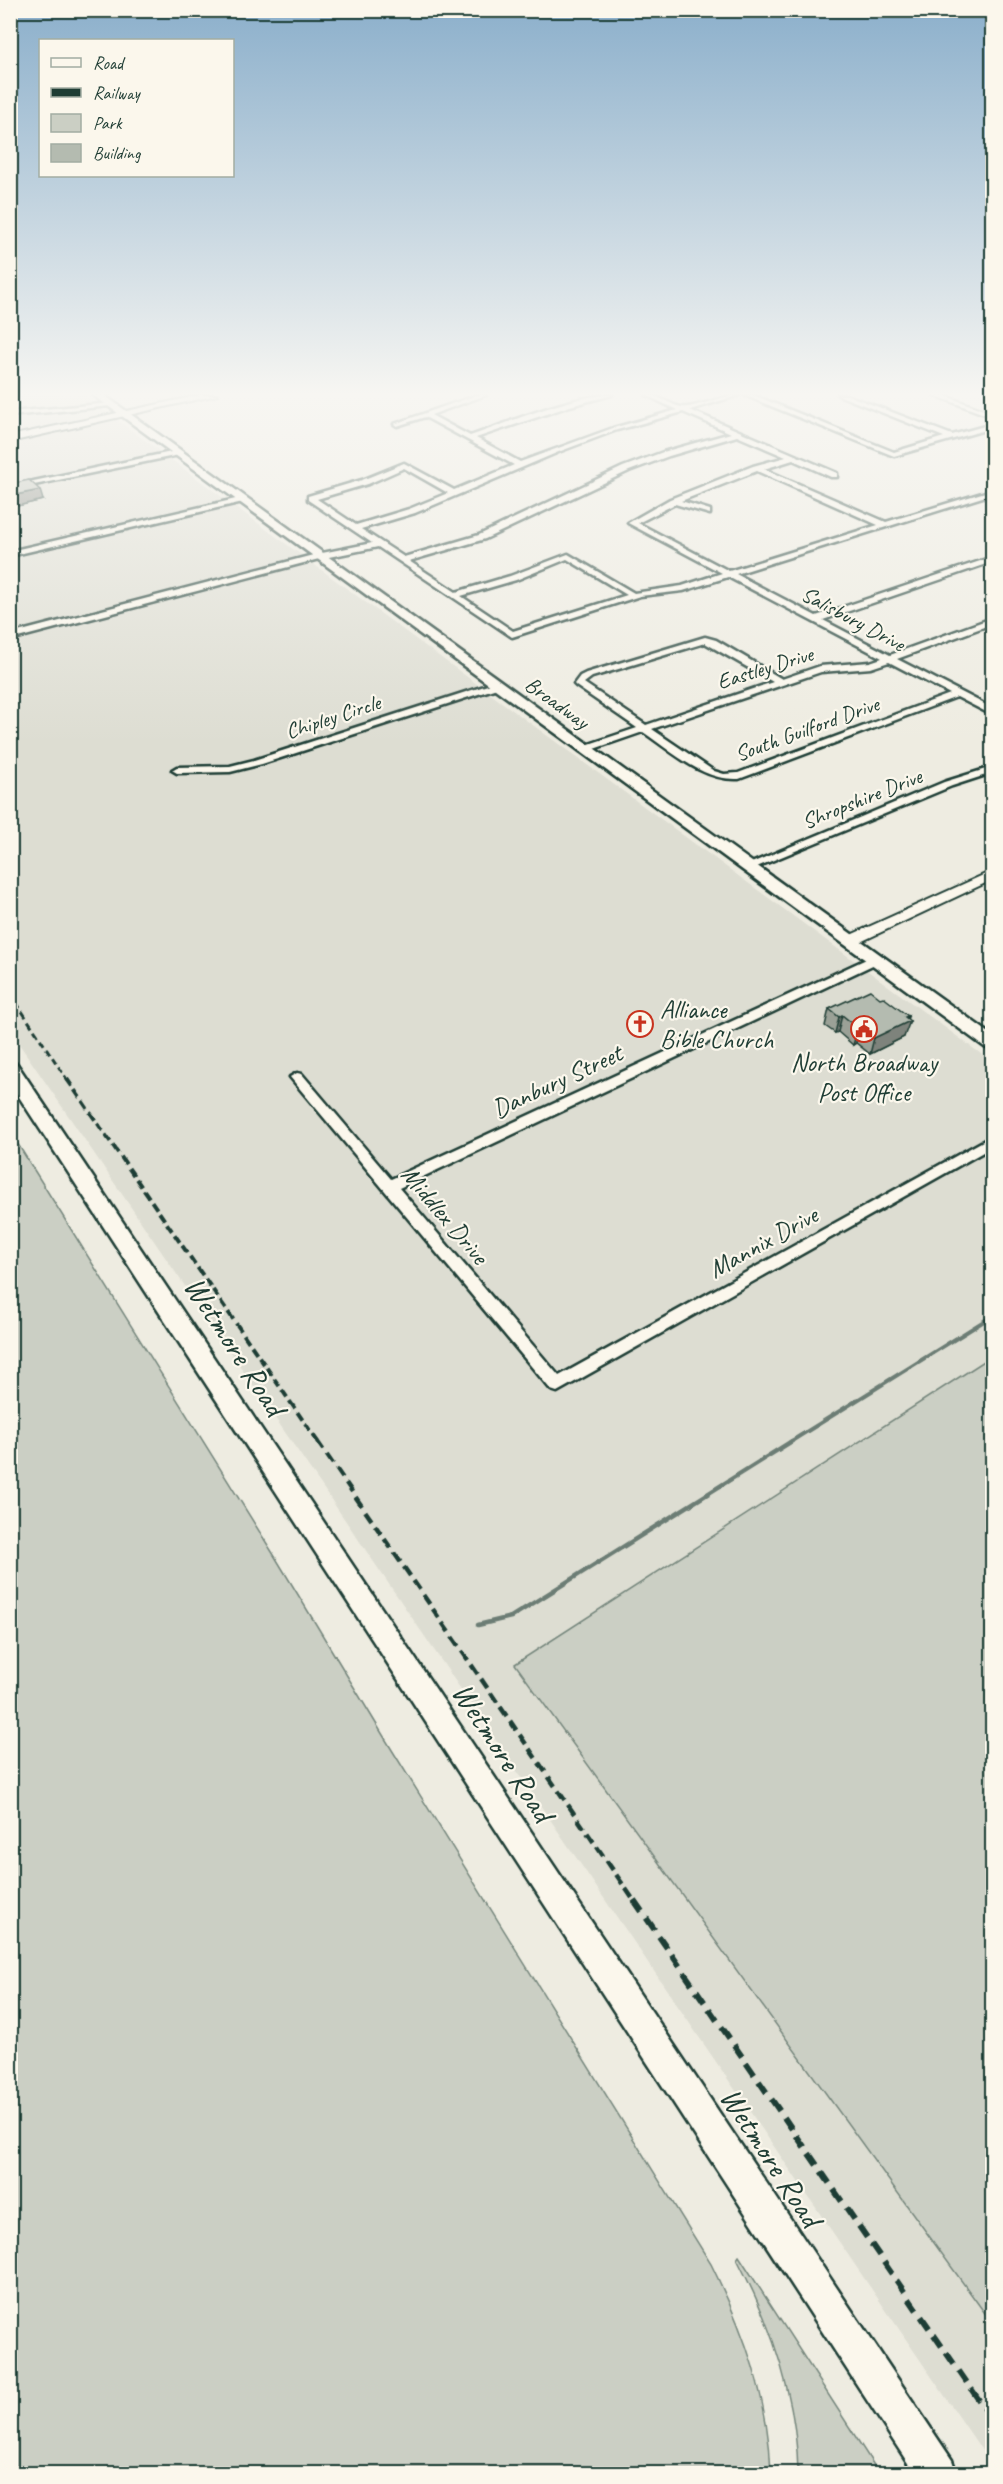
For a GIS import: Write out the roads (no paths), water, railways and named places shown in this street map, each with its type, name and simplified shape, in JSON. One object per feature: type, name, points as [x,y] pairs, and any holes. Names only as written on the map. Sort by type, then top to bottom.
[{"type":"main road","name":"Broadway","points":[[256,511],[993,1044]]},
{"type":"main road","name":"Wetmore Road","points":[[10,1068],[938,2474]]},
{"type":"street","points":[[10,554],[193,511]]},
{"type":"street","points":[[330,511],[512,634],[634,596],[683,588],[931,511]]},
{"type":"street","points":[[355,528],[415,511]]},
{"type":"street","points":[[404,560],[482,537],[537,511]]},
{"type":"street","name":"Salisbury Drive","points":[[655,511],[632,523],[993,712]]},
{"type":"street","points":[[701,511],[707,513]]},
{"type":"street","points":[[853,511],[885,525]]},
{"type":"street","points":[[10,637],[379,544]]},
{"type":"street","points":[[455,595],[513,578],[568,556],[634,596]]},
{"type":"street","points":[[816,619],[993,559]]},
{"type":"street","name":"Eastley Drive","points":[[584,749],[820,669],[857,668],[993,621]]},
{"type":"street","name":"South Guilford Drive","points":[[780,682],[713,642],[705,640],[589,675],[579,684],[710,773],[732,777],[957,694]]},
{"type":"street","name":"Chipley Circle","points":[[177,770],[230,769],[258,762],[498,685]]},
{"type":"street","name":"Shropshire Drive","points":[[748,867],[948,784],[993,770]]},
{"type":"street","points":[[850,941],[993,875]]},
{"type":"street","name":"Danbury Street","points":[[389,1186],[875,959]]},
{"type":"street","name":"Middlex Drive","points":[[297,1077],[557,1385]]},
{"type":"street","name":"Mannix Drive","points":[[557,1385],[993,1141]]},
{"type":"waterway","points":[[790,1442],[992,1316]]},
{"type":"waterway","points":[[478,1625],[511,1617],[792,1441]]},
{"type":"railway","points":[[10,993],[68,1081]]},
{"type":"railway","points":[[67,1079],[318,1442]]},
{"type":"railway","points":[[317,1441],[635,1902]]},
{"type":"railway","points":[[634,1900],[992,2419]]},
{"type":"place","name":"Alliance Bible Church","points":[[640,1024]]},
{"type":"place","name":"North Broadway Post Office","points":[[864,1029]]}]
